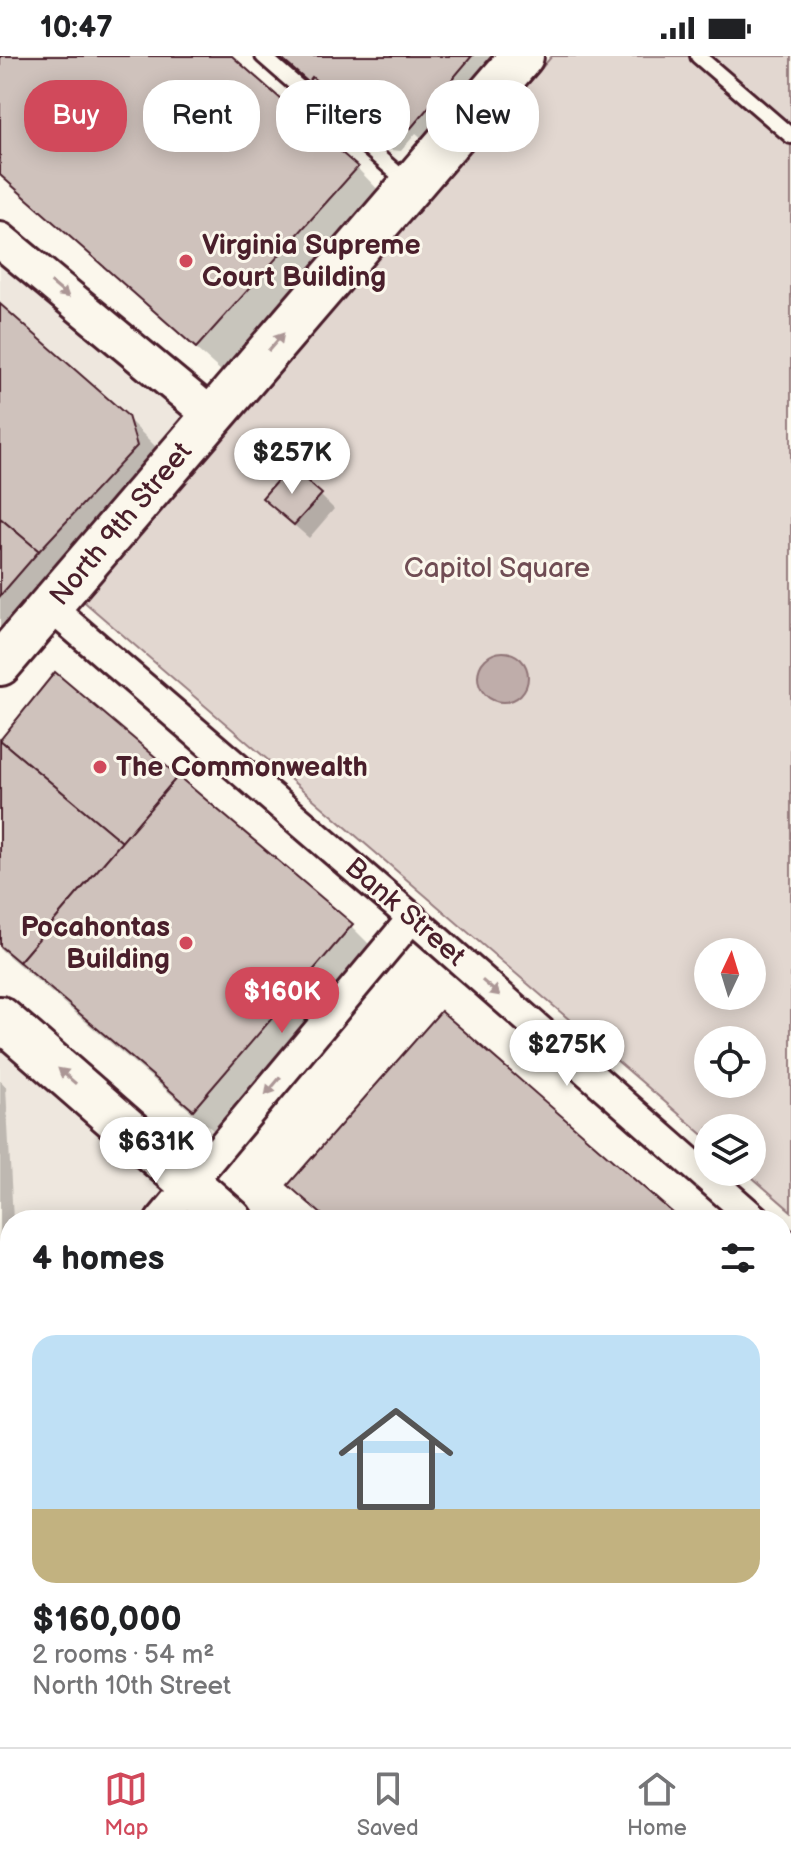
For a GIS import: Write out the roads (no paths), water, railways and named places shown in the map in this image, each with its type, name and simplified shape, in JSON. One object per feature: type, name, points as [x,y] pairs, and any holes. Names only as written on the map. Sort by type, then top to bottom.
[{"type":"main road","name":"North 9th Street","points":[[0,664],[522,56]]},
{"type":"main road","points":[[0,1018],[220,1210]]},
{"type":"street","points":[[0,240],[212,416]]},
{"type":"street","name":"Bank Street","points":[[50,607],[412,918],[745,1210]]},
{"type":"street","points":[[169,1210],[412,918]]},
{"type":"lane","points":[[263,56],[411,185]]},
{"type":"lane","points":[[698,56],[791,136]]},
{"type":"place","name":"Virginia Supreme Court Building","points":[[186,261]]},
{"type":"place","name":"The Commonwealth","points":[[100,767]]},
{"type":"place","name":"Pocahontas Building","points":[[186,943]]},
{"type":"park label","name":"Capitol Square","points":[[497,568]]}]
